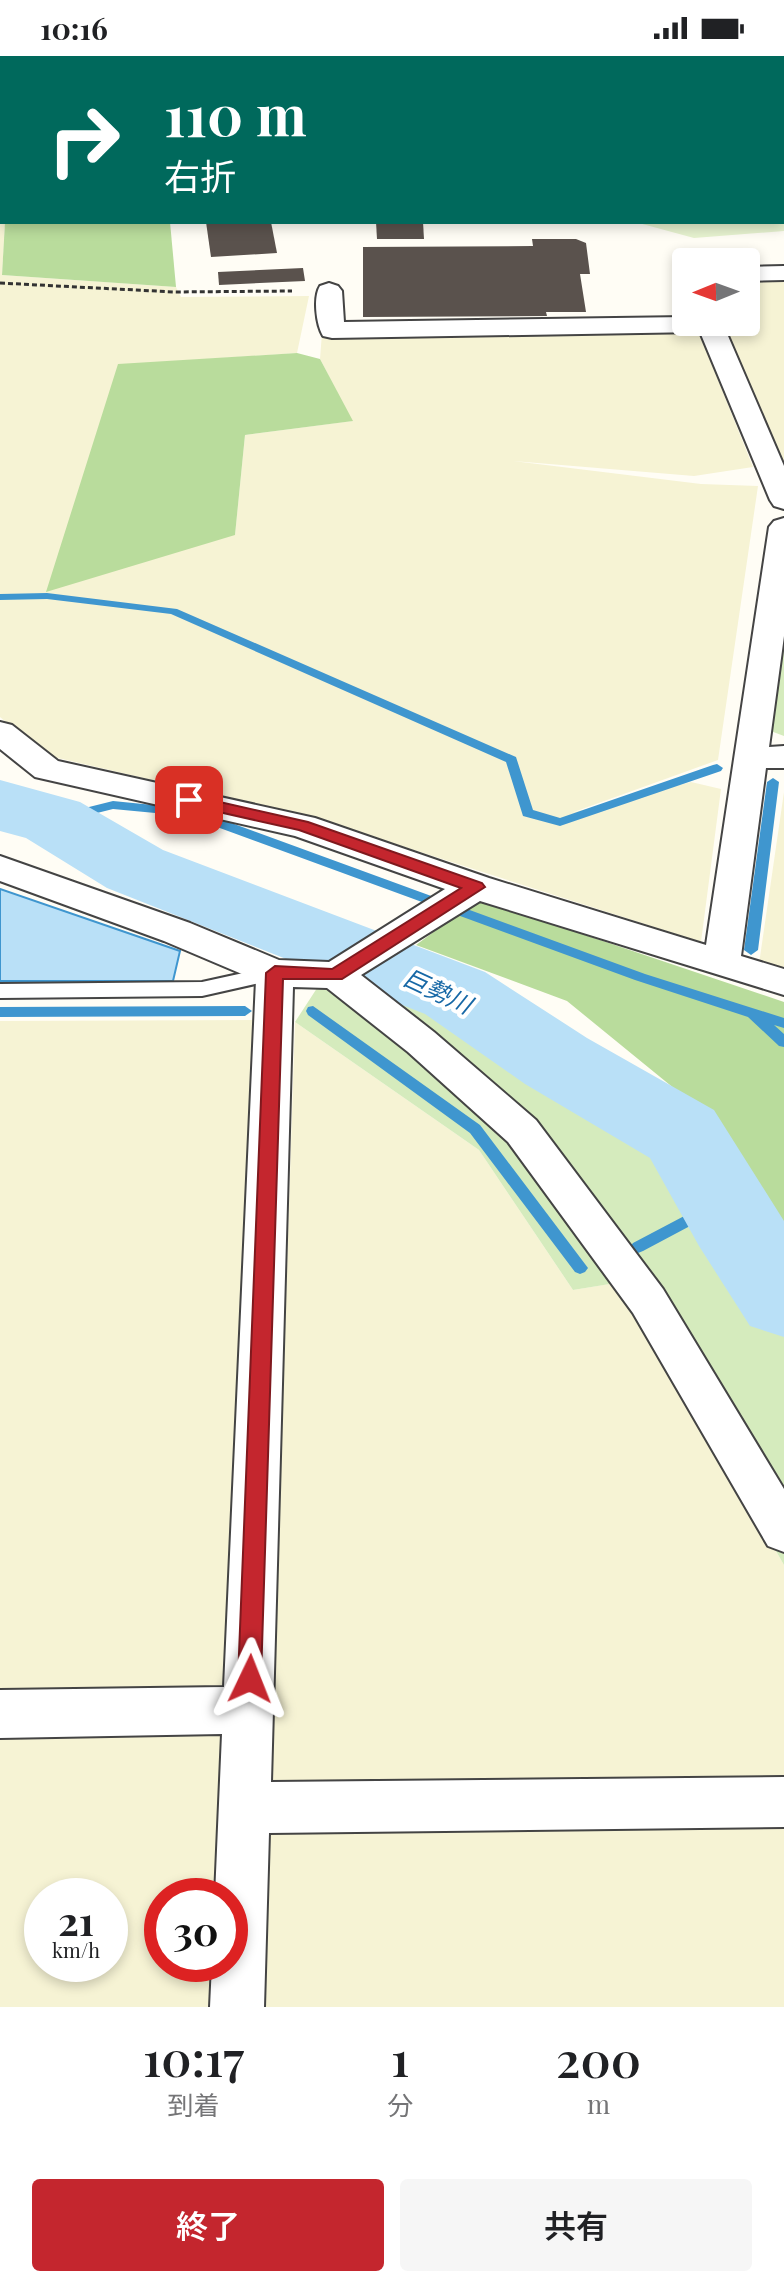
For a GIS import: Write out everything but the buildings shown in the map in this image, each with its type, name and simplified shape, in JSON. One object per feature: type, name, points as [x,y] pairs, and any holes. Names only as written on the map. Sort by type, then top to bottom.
[{"type":"street","points":[[760,274],[784,273]]},
{"type":"street","points":[[329,291],[332,330],[672,324]]},
{"type":"street","points":[[715,336],[784,500]]},
{"type":"street","points":[[722,961],[767,758],[784,527]]},
{"type":"street","points":[[0,732],[47,769]]},
{"type":"street","points":[[0,758],[303,826],[476,887],[784,982]]},
{"type":"street","points":[[0,868],[177,932],[275,973],[336,975],[421,1042],[522,1131],[648,1301],[784,1531]]},
{"type":"street","points":[[336,975],[368,952],[476,887]]},
{"type":"street","points":[[237,2007],[275,973]]},
{"type":"street","points":[[0,1714],[248,1710]]},
{"type":"street","points":[[244,1808],[784,1802]]},
{"type":"lane","points":[[0,991],[202,989],[275,973]]},
{"type":"path","points":[[0,283],[174,292],[329,291]]},
{"type":"shaded area","points":[[0,224],[5,224],[2,275],[176,287],[181,297],[309,296],[297,353],[118,365],[235,535],[245,435],[352,421],[320,359],[322,333],[672,330],[672,336],[700,336],[753,467],[694,476],[513,461],[701,484],[758,486],[718,760],[571,813],[691,782],[721,789],[701,942],[311,817],[45,755],[0,717]]},
{"type":"shaded area","points":[[784,278],[784,465],[723,336],[760,336],[760,279]]},
{"type":"shaded area","points":[[784,792],[784,972],[759,964]]},
{"type":"shaded area","points":[[257,1020],[231,1691],[0,1693],[0,1021]]},
{"type":"shaded area","points":[[295,1022],[479,1150],[573,1290],[621,1282],[784,1565],[784,1784],[270,1788]]},
{"type":"shaded area","points":[[227,1732],[221,1878],[144,1878],[144,1982],[216,1982],[215,2007],[0,2007],[0,1735]]},
{"type":"shaded area","points":[[784,1825],[784,2007],[259,2007],[264,1828]]},
{"type":"green space","points":[[5,224],[170,224],[176,287],[2,275]]},
{"type":"green space","points":[[642,224],[784,224],[784,231],[694,238]]},
{"type":"green space","points":[[297,353],[320,359],[353,421],[245,435],[235,535],[46,592],[118,364]]},
{"type":"green space","points":[[784,639],[784,736],[768,730]]},
{"type":"green space","points":[[478,899],[784,1002],[784,1247],[768,1231],[703,1112],[567,1001],[416,945]]},
{"type":"green space","points":[[371,974],[441,998],[634,1135],[784,1330],[784,1565],[622,1282],[573,1290],[479,1150],[295,1022],[321,982]]},
{"type":"water","points":[[0,889],[180,951],[173,981],[0,981]]},
{"type":"waterway","points":[[0,597],[47,596],[173,611],[512,760],[527,813],[560,822],[717,768]]},
{"type":"waterway","points":[[751,950],[773,782]]},
{"type":"waterway","name":"巨勢川","points":[[0,805],[53,820],[135,869],[455,993],[556,1061],[682,1134],[732,1220],[784,1298]]},
{"type":"waterway","points":[[53,820],[113,805],[189,812],[640,977],[784,1023]]},
{"type":"waterway","points":[[0,1012],[245,1011]]},
{"type":"waterway","points":[[313,1011],[475,1129],[580,1268]]},
{"type":"waterway","points":[[755,1016],[784,1042]]},
{"type":"waterway","points":[[638,1247],[688,1220],[732,1220]]},
{"type":"route","points":[[189,800],[303,826],[476,887],[368,952],[336,975],[275,973],[250,1679]]}]
